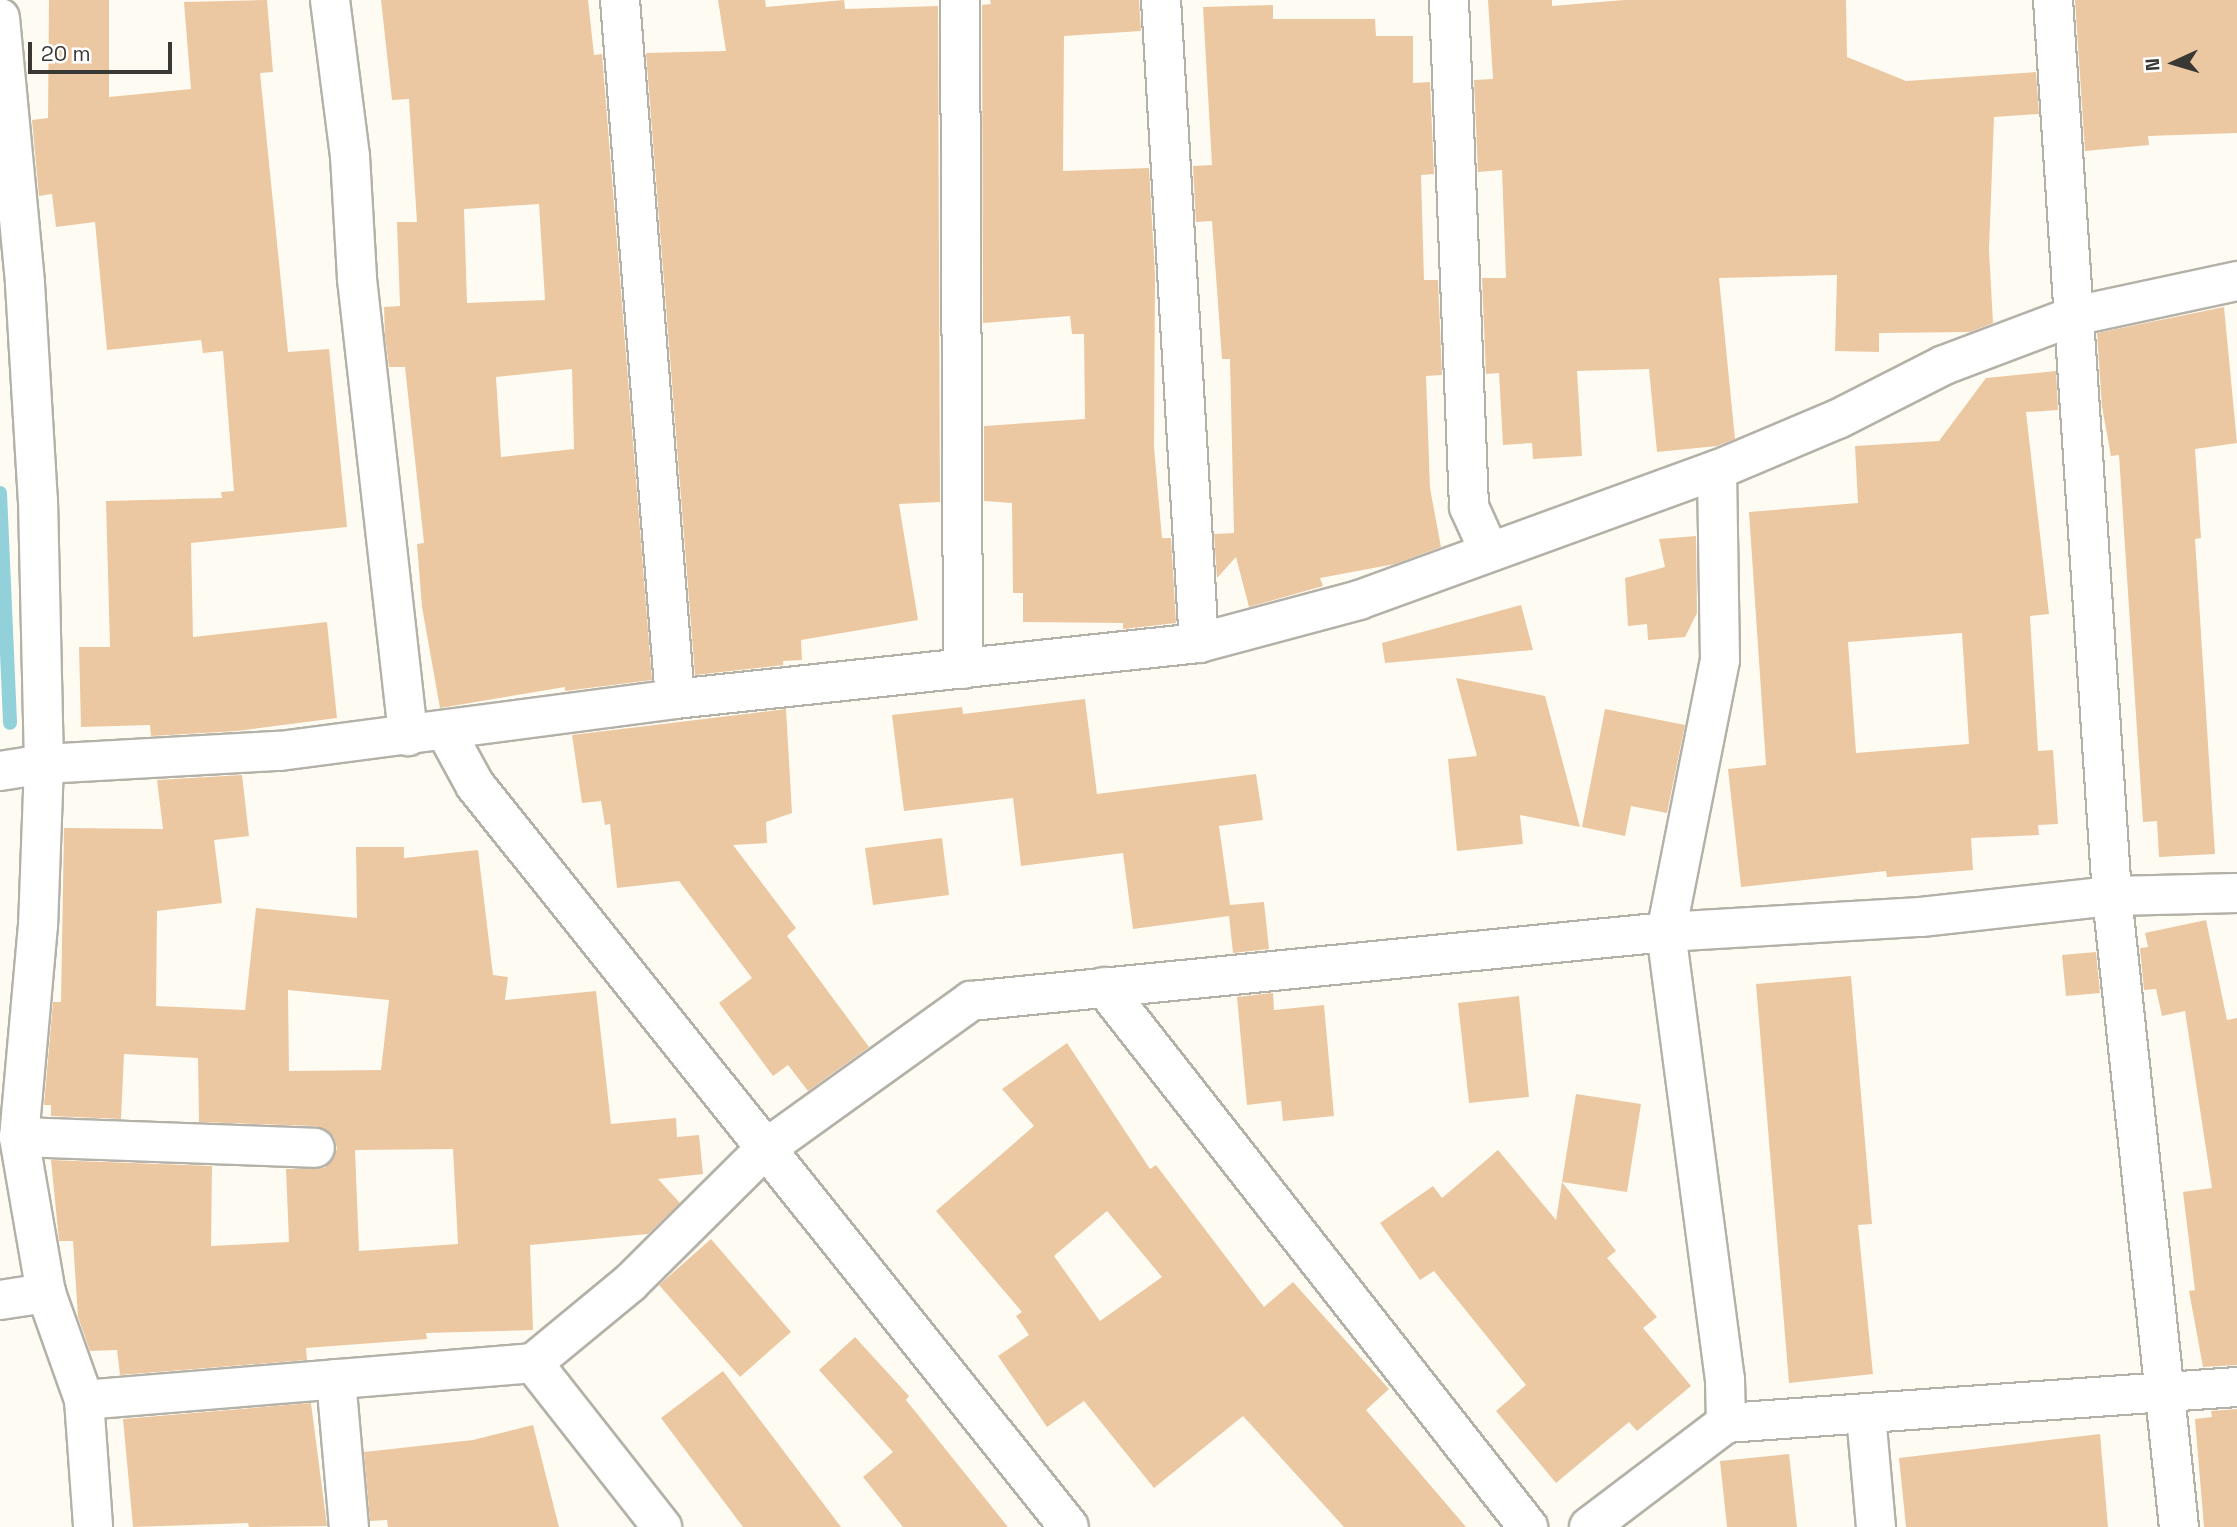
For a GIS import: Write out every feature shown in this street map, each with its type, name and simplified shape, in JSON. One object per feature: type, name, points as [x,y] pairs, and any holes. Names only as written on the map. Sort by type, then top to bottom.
[{"type":"street","points":[[330,0],[350,156],[357,278],[408,736]]},
{"type":"street","points":[[620,0],[675,699]]},
{"type":"street","points":[[960,0],[963,669]]},
{"type":"street","points":[[1161,0],[1199,643]]},
{"type":"street","points":[[1449,0],[1469,507],[1489,551]]},
{"type":"street","points":[[2053,0],[2112,896],[2179,1527]]},
{"type":"street","points":[[0,18],[25,284],[38,487],[44,764],[38,925],[19,1138],[46,1293],[85,1400],[93,1527]]},
{"type":"street","points":[[0,771],[44,764],[280,751],[446,732],[675,699],[1199,643],[1359,600],[1717,470],[1838,419],[1944,365],[2074,316],[2237,281]]},
{"type":"street","points":[[1717,470],[1720,660],[1666,932],[1725,1379],[1726,1423]]},
{"type":"street","points":[[446,732],[475,785],[1069,1527]]},
{"type":"street","points":[[85,1400],[533,1363],[630,1283],[765,1149],[971,1001],[1666,932],[1921,916],[2112,896],[2237,893]]},
{"type":"street","points":[[1104,987],[1528,1527]]},
{"type":"street","points":[[19,1138],[315,1148]]},
{"type":"street","points":[[0,1300],[46,1293]]},
{"type":"street","points":[[533,1363],[662,1527]]},
{"type":"street","points":[[336,1379],[349,1527]]},
{"type":"street","points":[[1589,1527],[1726,1423],[2237,1387]]},
{"type":"street","points":[[1866,1415],[1876,1527]]},
{"type":"building","points":[[49,0],[109,0],[109,97],[191,89],[184,2],[267,0],[273,72],[260,73],[288,352],[329,349],[347,527],[191,543],[193,637],[327,622],[337,718],[237,731],[151,736],[150,725],[81,727],[79,647],[110,647],[106,501],[222,498],[221,492],[234,491],[223,351],[203,353],[201,340],[107,350],[95,222],[56,227],[52,194],[39,196],[32,120],[48,118]]},
{"type":"building","points":[[381,0],[588,0],[594,55],[602,54],[652,680],[565,691],[565,687],[440,708],[422,607],[417,544],[424,543],[405,367],[389,367],[385,336],[384,307],[400,306],[397,222],[417,222],[409,99],[392,100]],"holes":[[[539,204],[545,300],[467,303],[464,209]],[[572,369],[574,449],[501,457],[496,377]]]},
{"type":"building","points":[[718,0],[765,0],[766,7],[844,0],[845,9],[938,6],[940,502],[899,504],[918,620],[801,640],[802,660],[783,661],[783,665],[695,675],[646,53],[726,51]]},
{"type":"building","points":[[990,0],[1139,0],[1141,31],[1064,36],[1063,171],[1149,168],[1155,274],[1154,447],[1162,538],[1171,538],[1176,623],[1123,629],[1123,623],[1023,622],[1023,593],[1013,593],[1012,503],[984,501],[984,426],[1085,419],[1084,334],[1072,334],[1070,316],[983,323],[982,5],[991,4]]},
{"type":"building","points":[[1488,0],[1552,0],[1552,6],[1624,0],[1846,0],[1847,57],[1906,81],[2036,72],[2039,114],[1994,117],[1989,250],[1993,323],[1970,332],[1879,333],[1879,352],[1835,351],[1837,275],[1719,278],[1735,439],[1717,446],[1657,452],[1649,369],[1577,371],[1582,456],[1533,459],[1532,443],[1503,445],[1499,373],[1486,374],[1482,278],[1506,278],[1502,170],[1478,172],[1474,80],[1493,79]]},
{"type":"building","points":[[2075,0],[2237,0],[2237,133],[2148,136],[2149,145],[2085,151]]},
{"type":"building","points":[[1273,5],[1273,19],[1375,19],[1376,36],[1413,36],[1413,83],[1430,82],[1434,174],[1421,175],[1424,280],[1438,280],[1442,375],[1426,376],[1430,488],[1441,547],[1395,564],[1320,578],[1323,586],[1249,607],[1236,557],[1217,578],[1214,534],[1234,533],[1230,359],[1222,359],[1212,221],[1196,222],[1193,166],[1212,165],[1203,7]]},
{"type":"building","points":[[2224,307],[2237,443],[2195,449],[2201,538],[2195,539],[2215,854],[2159,857],[2157,821],[2143,822],[2119,455],[2111,456],[2102,407],[2097,333]]},
{"type":"building","points":[[2056,371],[2058,410],[2026,412],[2049,614],[2030,616],[2038,751],[2053,750],[2058,824],[2038,825],[2039,835],[1971,838],[1973,870],[1887,877],[1886,871],[1741,887],[1728,769],[1766,765],[1749,512],[1858,503],[1855,446],[1939,441],[1986,378]],"holes":[[[1962,633],[1969,744],[1856,753],[1848,642]]]},
{"type":"building","points":[[1696,536],[1697,613],[1685,637],[1648,640],[1647,624],[1628,626],[1625,578],[1665,567],[1659,539]]},
{"type":"building","points":[[1521,605],[1533,650],[1385,663],[1382,643]]},
{"type":"building","points":[[1456,678],[1545,696],[1580,827],[1520,815],[1523,844],[1457,851],[1448,759],[1477,756]]},
{"type":"building","points":[[1085,699],[1097,794],[1256,774],[1263,820],[1219,826],[1230,905],[1264,902],[1269,949],[1233,953],[1229,916],[1133,929],[1123,853],[1021,866],[1013,798],[904,811],[892,715],[962,707],[963,714]]},
{"type":"building","points":[[786,709],[792,813],[766,822],[767,843],[733,845],[796,928],[787,936],[869,1047],[808,1091],[788,1065],[773,1076],[719,1003],[752,978],[679,881],[617,888],[610,824],[605,825],[601,801],[582,803],[572,735]]},
{"type":"building","points":[[1605,709],[1685,725],[1667,813],[1631,806],[1625,836],[1582,827]]},
{"type":"building","points":[[242,775],[249,836],[214,840],[222,903],[157,911],[156,1006],[245,1010],[256,908],[357,918],[356,847],[404,847],[404,858],[478,850],[493,975],[508,977],[505,1000],[596,991],[611,1124],[676,1118],[677,1137],[699,1135],[703,1174],[658,1179],[680,1203],[648,1234],[530,1245],[533,1330],[426,1333],[427,1339],[306,1348],[307,1360],[120,1375],[117,1350],[90,1351],[78,1317],[73,1241],[59,1241],[51,1160],[212,1166],[211,1246],[289,1242],[286,1169],[325,1168],[337,1149],[334,1137],[316,1126],[199,1122],[198,1058],[124,1054],[121,1119],[51,1116],[51,1105],[44,1105],[53,1002],[61,1002],[64,828],[163,829],[157,780]],"holes":[[[288,990],[389,1000],[381,1070],[289,1071]],[[453,1149],[458,1244],[359,1251],[355,1150]]]},
{"type":"building","points":[[942,838],[949,895],[873,905],[865,848]]},
{"type":"building","points":[[2206,920],[2227,1020],[2237,1018],[2237,1365],[2203,1367],[2189,1291],[2195,1290],[2183,1192],[2212,1188],[2185,1011],[2162,1016],[2156,989],[2144,990],[2140,948],[2148,947],[2145,933]]},
{"type":"building","points":[[2096,952],[2100,993],[2066,996],[2062,955]]},
{"type":"building","points":[[1851,976],[1872,1224],[1858,1225],[1873,1374],[1789,1383],[1756,984]]},
{"type":"building","points":[[1273,993],[1274,1010],[1324,1005],[1334,1116],[1283,1121],[1281,1101],[1247,1105],[1237,997]]},
{"type":"building","points":[[1519,996],[1529,1097],[1469,1103],[1458,1003]]},
{"type":"building","points":[[1067,1043],[1150,1169],[1156,1165],[1264,1307],[1293,1282],[1389,1389],[1366,1410],[1466,1527],[1344,1527],[1243,1416],[1154,1488],[1084,1401],[1047,1427],[998,1356],[1029,1335],[1016,1316],[1022,1312],[936,1211],[1034,1126],[1002,1089]],"holes":[[[1107,1211],[1162,1277],[1100,1321],[1054,1256]]]},
{"type":"building","points":[[1576,1094],[1641,1104],[1627,1192],[1562,1182]]},
{"type":"building","points":[[1498,1150],[1556,1220],[1562,1182],[1616,1251],[1607,1258],[1657,1317],[1643,1328],[1691,1386],[1637,1431],[1629,1422],[1556,1483],[1496,1411],[1526,1385],[1434,1271],[1420,1280],[1380,1223],[1433,1186],[1442,1198]]},
{"type":"building","points":[[711,1239],[791,1332],[740,1377],[659,1285]]},
{"type":"building","points":[[855,1337],[909,1396],[906,1400],[1008,1527],[903,1527],[863,1477],[893,1452],[819,1370]]},
{"type":"building","points":[[723,1371],[841,1527],[743,1527],[661,1418]]},
{"type":"building","points":[[311,1403],[327,1526],[249,1527],[248,1523],[133,1527],[123,1419]]},
{"type":"building","points":[[2237,1409],[2237,1527],[2204,1527],[2195,1419],[2212,1417],[2211,1411]]},
{"type":"building","points":[[533,1425],[559,1527],[388,1527],[387,1520],[370,1521],[364,1452],[473,1440]]},
{"type":"building","points":[[2100,1434],[2108,1527],[1906,1527],[1899,1458]]},
{"type":"building","points":[[1789,1454],[1797,1527],[1727,1527],[1720,1461]]},
{"type":"waterway","points":[[0,493],[10,723]]}]
